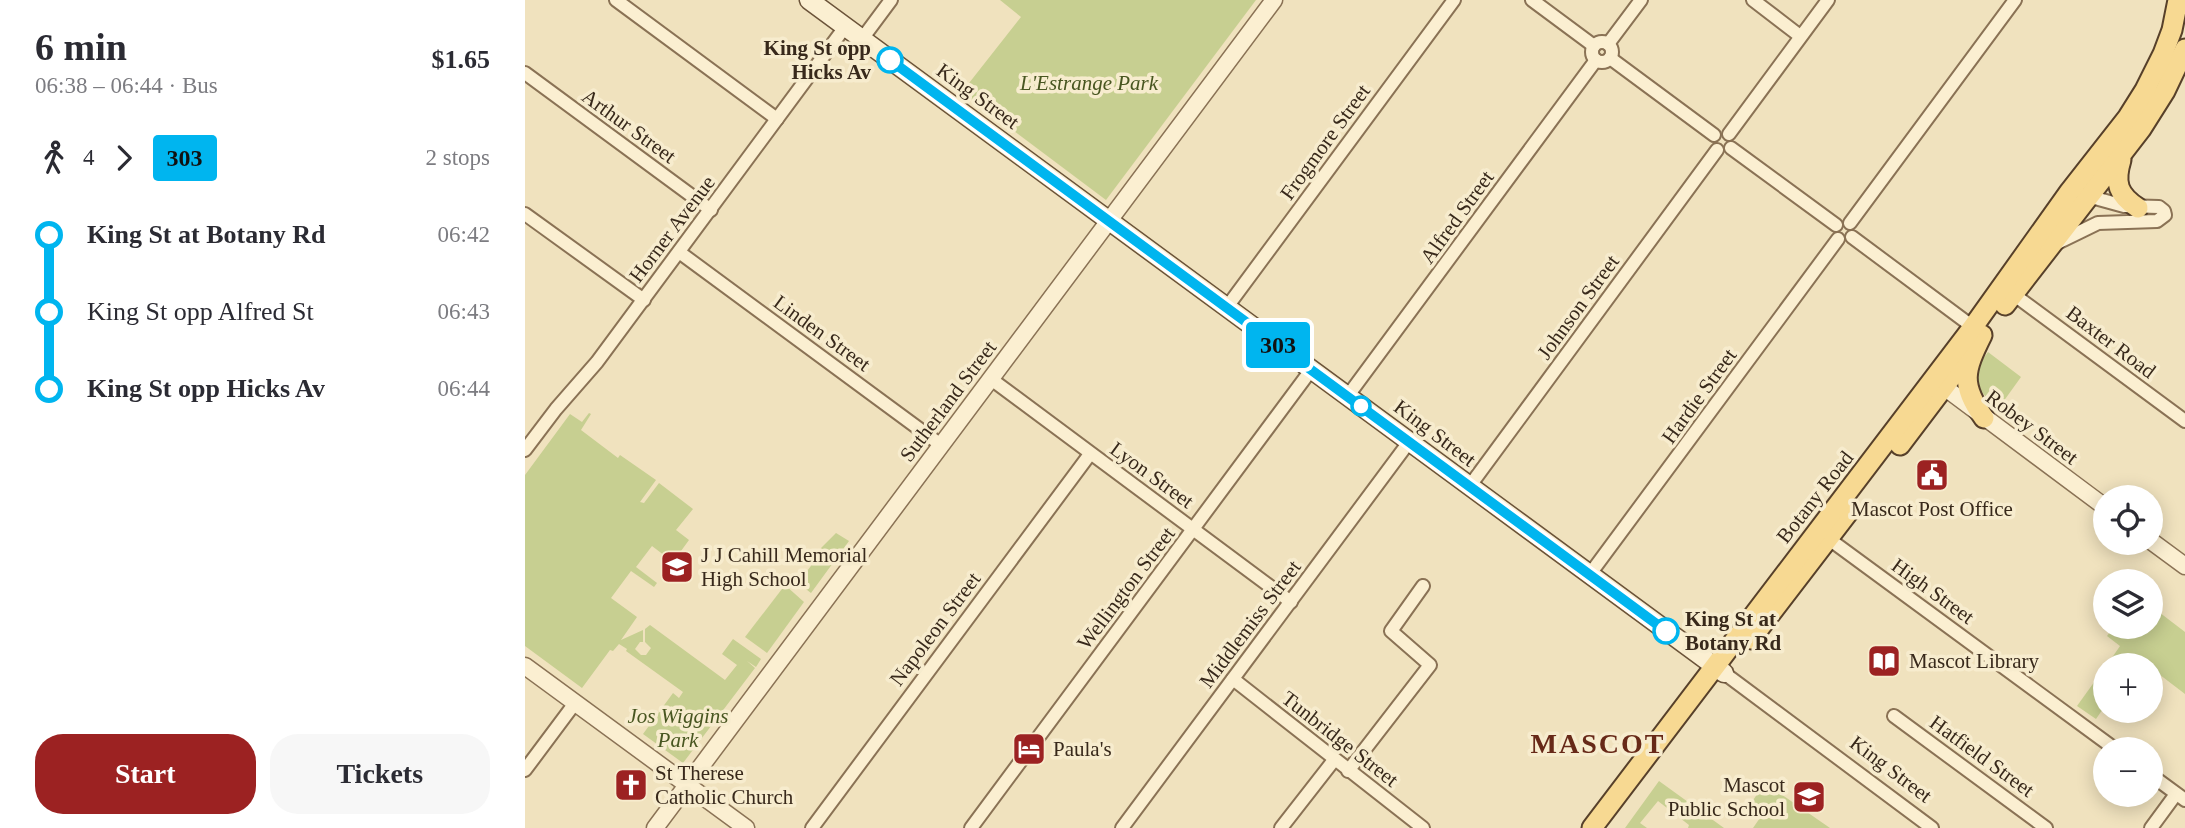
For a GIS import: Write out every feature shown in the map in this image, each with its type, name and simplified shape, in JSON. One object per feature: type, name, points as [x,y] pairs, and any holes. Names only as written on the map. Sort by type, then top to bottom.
[{"type":"main road","name":"King Street","points":[[809,0],[1719,670]]},
{"type":"main road","points":[[2169,0],[2169,8],[2177,18]]},
{"type":"main road","name":"Botany Road","points":[[1977,331],[2013,293],[2049,248],[2079,194],[2137,104],[2155,72],[2177,18],[2178,0]]},
{"type":"main road","name":"Botany Road","points":[[1592,828],[1829,539],[1939,383],[2079,194],[2123,152],[2155,108],[2185,49]]},
{"type":"main road","points":[[2123,152],[2116,183],[2122,196],[2139,208]]},
{"type":"main road","points":[[1977,331],[1966,376],[1968,391],[1984,418]]},
{"type":"main road","name":"Botany Road","points":[[1605,828],[1719,670],[1939,383]]},
{"type":"street","points":[[616,0],[777,119]]},
{"type":"street","points":[[862,39],[891,0]]},
{"type":"street","name":"Sutherland Street","points":[[655,828],[1274,0]]},
{"type":"street","name":"Frogmore Street","points":[[1227,307],[1454,0]]},
{"type":"street","points":[[1532,0],[1594,46]]},
{"type":"street","points":[[1594,46],[1593,55],[1602,62],[1640,0]]},
{"type":"street","points":[[1753,0],[1800,36]]},
{"type":"street","points":[[1729,134],[1828,0]]},
{"type":"street","points":[[1850,223],[2015,0]]},
{"type":"street","name":"Horner Avenue","points":[[525,450],[644,300],[845,27]]},
{"type":"street","points":[[1594,46],[1602,42],[1609,51],[1714,135]]},
{"type":"street","name":"Alfred Street","points":[[1347,397],[1597,60]]},
{"type":"street","name":"Arthur Street","points":[[525,73],[711,209]]},
{"type":"street","points":[[1720,131],[1729,134],[1733,142],[1731,148],[1723,152],[1717,150],[1713,145],[1714,135],[1720,131]]},
{"type":"street","points":[[1731,148],[1836,225]]},
{"type":"street","name":"Johnson Street","points":[[1469,487],[1717,150]]},
{"type":"street","points":[[2049,248],[2098,223],[2157,221],[2165,215],[2161,208],[2139,208],[2079,194]]},
{"type":"street","points":[[525,214],[644,300]]},
{"type":"street","points":[[1844,221],[1850,223],[1853,228],[1852,237],[1844,241],[1838,239],[1833,233],[1836,225],[1844,221]]},
{"type":"street","points":[[1852,237],[1977,331]]},
{"type":"street","name":"Hardie Street","points":[[1590,574],[1838,239]]},
{"type":"street","name":"Linden Street","points":[[679,252],[941,445]]},
{"type":"street","name":"Baxter Road","points":[[2013,293],[2185,421]]},
{"type":"street","name":"Wellington Street","points":[[971,828],[1311,370]]},
{"type":"street","name":"Lyon Street","points":[[991,379],[1291,602]]},
{"type":"street","name":"Robey Street","points":[[1939,383],[2093,498]]},
{"type":"street","name":"Middlemiss Street","points":[[1122,828],[1409,442]]},
{"type":"street","name":"Napoleon Street","points":[[812,828],[1090,454]]},
{"type":"street","name":"High Street","points":[[1829,539],[2099,737]]},
{"type":"street","points":[[2163,550],[2185,566]]},
{"type":"street","points":[[1348,771],[1430,665],[1391,631],[1423,586]]},
{"type":"street","points":[[525,666],[746,828]]},
{"type":"street","name":"King Street","points":[[1719,670],[1932,828]]},
{"type":"street","name":"Tunbridge Street","points":[[1233,679],[1423,828]]},
{"type":"street","points":[[525,770],[575,703]]},
{"type":"street","name":"Hatfield Street","points":[[1894,716],[2046,828]]},
{"type":"street","points":[[1281,828],[1333,760]]},
{"type":"street","points":[[2151,828],[2181,797],[2163,784]]},
{"type":"green space","name":"L'Estrange Park","points":[[1000,0],[1256,0],[1106,200],[962,92],[1021,17]]},
{"type":"green space","points":[[1988,352],[2021,377],[1998,409],[1982,392],[1975,376],[1977,366]]},
{"type":"green space","name":"Jos Wiggins Park","points":[[570,414],[582,422],[591,414],[581,430],[618,458],[620,455],[656,480],[640,502],[644,503],[659,483],[693,509],[676,530],[689,540],[673,562],[652,546],[636,567],[657,583],[654,587],[631,571],[611,598],[637,617],[621,640],[643,630],[643,642],[635,649],[641,655],[646,655],[651,648],[645,642],[645,629],[650,625],[725,680],[737,665],[722,654],[733,639],[761,659],[756,667],[747,661],[755,668],[683,763],[643,734],[673,693],[679,698],[683,692],[626,651],[627,649],[619,644],[613,651],[610,650],[582,688],[525,646],[525,475]]},
{"type":"green space","points":[[836,533],[849,541],[811,593],[798,583],[823,550],[821,548]]},
{"type":"green space","points":[[785,585],[804,602],[767,653],[745,637]]},
{"type":"green space","points":[[2163,615],[2185,632],[2185,694],[2163,677],[2163,653],[2115,653],[2120,646],[2111,639],[2163,639]]},
{"type":"green space","points":[[2093,684],[2093,717],[2077,706]]},
{"type":"green space","name":"Mascot Public School","points":[[1659,781],[1724,828],[1688,828],[1689,825],[1658,801],[1640,823],[1647,828],[1625,828]]},
{"type":"green space","points":[[1765,783],[1830,828],[1753,828],[1764,812],[1751,803]]},
{"type":"bus line","name":"303","points":[[890,60],[1666,631]]},
{"type":"place","name":"King St opp Hicks Av","points":[[890,60]]},
{"type":"place","name":"Mascot Post Office","points":[[1932,475]]},
{"type":"place","name":"J J Cahill Memorial High School","points":[[677,567]]},
{"type":"place","name":"King St at Botany Rd","points":[[1666,631]]},
{"type":"place","name":"Mascot Library","points":[[1884,661]]},
{"type":"place","name":"Paula's","points":[[1029,749]]},
{"type":"place","name":"St Therese Catholic Church","points":[[631,785]]},
{"type":"place","name":"Mascot Public School","points":[[1809,797]]},
{"type":"district","name":"MASCOT","points":[[1598,743]]}]
